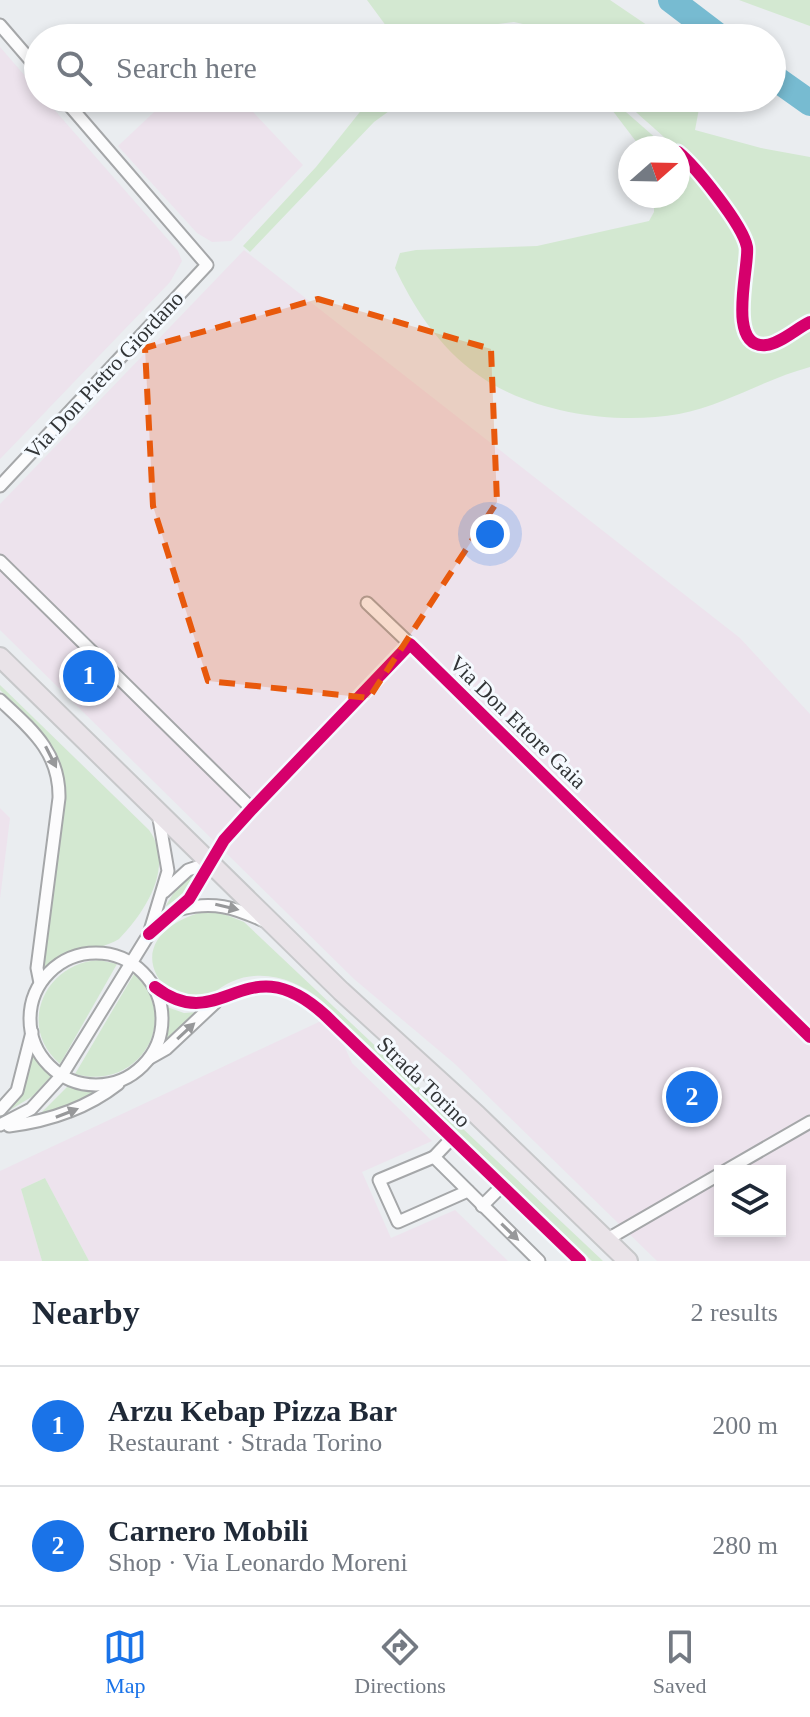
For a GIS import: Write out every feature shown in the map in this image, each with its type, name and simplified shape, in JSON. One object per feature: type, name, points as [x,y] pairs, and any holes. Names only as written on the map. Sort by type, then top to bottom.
[{"type":"main road","name":"Strada Torino","points":[[0,657],[275,927],[628,1261]]},
{"type":"street","points":[[0,25],[24,53]]},
{"type":"street","name":"Via Don Pietro Giordano","points":[[0,486],[207,265],[75,112]]},
{"type":"street","points":[[0,561],[252,809]]},
{"type":"street","name":"Via Don Ettore Gaia","points":[[367,603],[810,1037]]},
{"type":"street","points":[[149,934],[198,886],[209,863],[252,809],[410,644]]},
{"type":"street","points":[[0,700],[38,736],[58,770],[59,798],[37,968],[40,983]]},
{"type":"street","points":[[0,1126],[31,1109],[62,1075],[149,934],[168,859],[158,813]]},
{"type":"street","points":[[161,895],[188,870],[209,863]]},
{"type":"street","points":[[176,910],[208,904],[225,905],[275,927]]},
{"type":"street","points":[[125,1079],[95,1085],[62,1075],[43,1058],[32,1032],[30,1015],[40,983],[60,963],[86,953],[111,954],[131,963],[155,987],[184,1005],[219,1000]]},
{"type":"street","name":"Strada Torino","points":[[219,1000],[237,991],[265,985],[297,993],[326,1016],[580,1261]]},
{"type":"street","points":[[150,1058],[157,1045],[162,1017],[155,987]]},
{"type":"street","points":[[0,1126],[59,1116],[103,1096],[166,1049],[219,1000]]},
{"type":"street","points":[[0,1110],[17,1091],[32,1032]]},
{"type":"street","points":[[734,1165],[810,1122]]},
{"type":"street","name":"Strada Torino","points":[[452,1138],[434,1157],[379,1180],[398,1222],[468,1191]]},
{"type":"street","points":[[434,1157],[539,1261]]},
{"type":"street","points":[[606,1240],[714,1177]]},
{"type":"street","points":[[482,1206],[502,1186]]},
{"type":"highlighted area","points":[[318,299],[491,349],[497,502],[369,698],[208,681],[153,506],[145,348]]},
{"type":"shaded area","points":[[0,47],[24,75],[24,112],[56,112],[178,251],[182,261],[170,282],[0,459]]},
{"type":"shaded area","points":[[154,112],[253,112],[303,165],[231,241],[212,242],[197,233],[118,146]]},
{"type":"shaded area","points":[[244,250],[740,638],[810,714],[810,1261],[657,1261],[455,1064],[354,979],[0,630],[0,504]]},
{"type":"shaded area","points":[[0,808],[10,818],[0,899]]},
{"type":"shaded area","points":[[321,1021],[341,1039],[352,1063],[432,1141],[362,1172],[391,1238],[455,1210],[508,1261],[89,1261],[45,1178],[21,1189],[42,1261],[0,1261],[0,1171]]},
{"type":"green space","points":[[367,0],[610,0],[645,24],[514,22],[385,24]]},
{"type":"green space","points":[[739,0],[810,0],[810,26]]},
{"type":"green space","points":[[360,112],[388,112],[374,122],[250,252],[243,246],[316,167]]},
{"type":"green space","points":[[614,112],[626,112],[653,136],[632,136]]},
{"type":"green space","points":[[636,112],[698,112],[695,130],[761,148],[810,157],[810,317],[770,340],[754,335],[748,322],[749,245],[741,224],[712,184],[690,161],[690,136],[662,136]]},
{"type":"green space","points":[[690,170],[714,198],[742,243],[743,272],[738,301],[741,329],[749,340],[764,350],[810,326],[810,367],[713,405],[679,414],[626,418],[570,412],[516,396],[470,369],[426,323],[395,268],[400,253],[537,246],[649,221],[654,208],[690,208]]},
{"type":"green space","points":[[0,685],[149,830],[159,858],[154,888],[139,915],[119,939],[100,947],[73,952],[43,970],[65,782],[55,751],[36,725],[0,690]]},
{"type":"green space","points":[[195,874],[185,893],[165,907],[181,881]]},
{"type":"green space","points":[[214,910],[244,922],[603,1261],[592,1261],[321,1000],[301,986],[278,978],[255,976],[231,982],[201,998],[171,993],[158,978],[153,964],[153,950],[159,938],[182,920]]},
{"type":"green space","points":[[99,960],[117,964],[60,1064],[47,1049],[40,1032],[39,1015],[43,999],[51,984],[64,972]]},
{"type":"green space","points":[[134,974],[148,992],[154,1011],[154,1030],[147,1048],[135,1062],[118,1072],[98,1077],[75,1074]]},
{"type":"green space","points":[[167,1007],[184,1013],[197,1012],[165,1040]]},
{"type":"green space","points":[[31,1050],[52,1075],[33,1096],[5,1113],[23,1091]]},
{"type":"green space","points":[[68,1086],[104,1090],[34,1120]]},
{"type":"green space","points":[[45,1178],[89,1261],[42,1261],[21,1189]]},
{"type":"waterway","points":[[671,0],[703,24]]},
{"type":"waterway","points":[[786,86],[810,103]]},
{"type":"cycle path","points":[[690,165],[717,196],[744,237],[747,256],[742,304],[746,334],[754,343],[766,345],[783,339],[810,322]]},
{"type":"cycle path","points":[[149,934],[189,899],[224,840],[410,644],[810,1037]]},
{"type":"cycle path","points":[[155,987],[179,1000],[199,1003],[254,988],[275,987],[298,995],[326,1016],[580,1261]]},
{"type":"place","name":"Arzu Kebap Pizza Bar","points":[[89,676]]},
{"type":"place","name":"Carnero Mobili","points":[[692,1097]]}]
